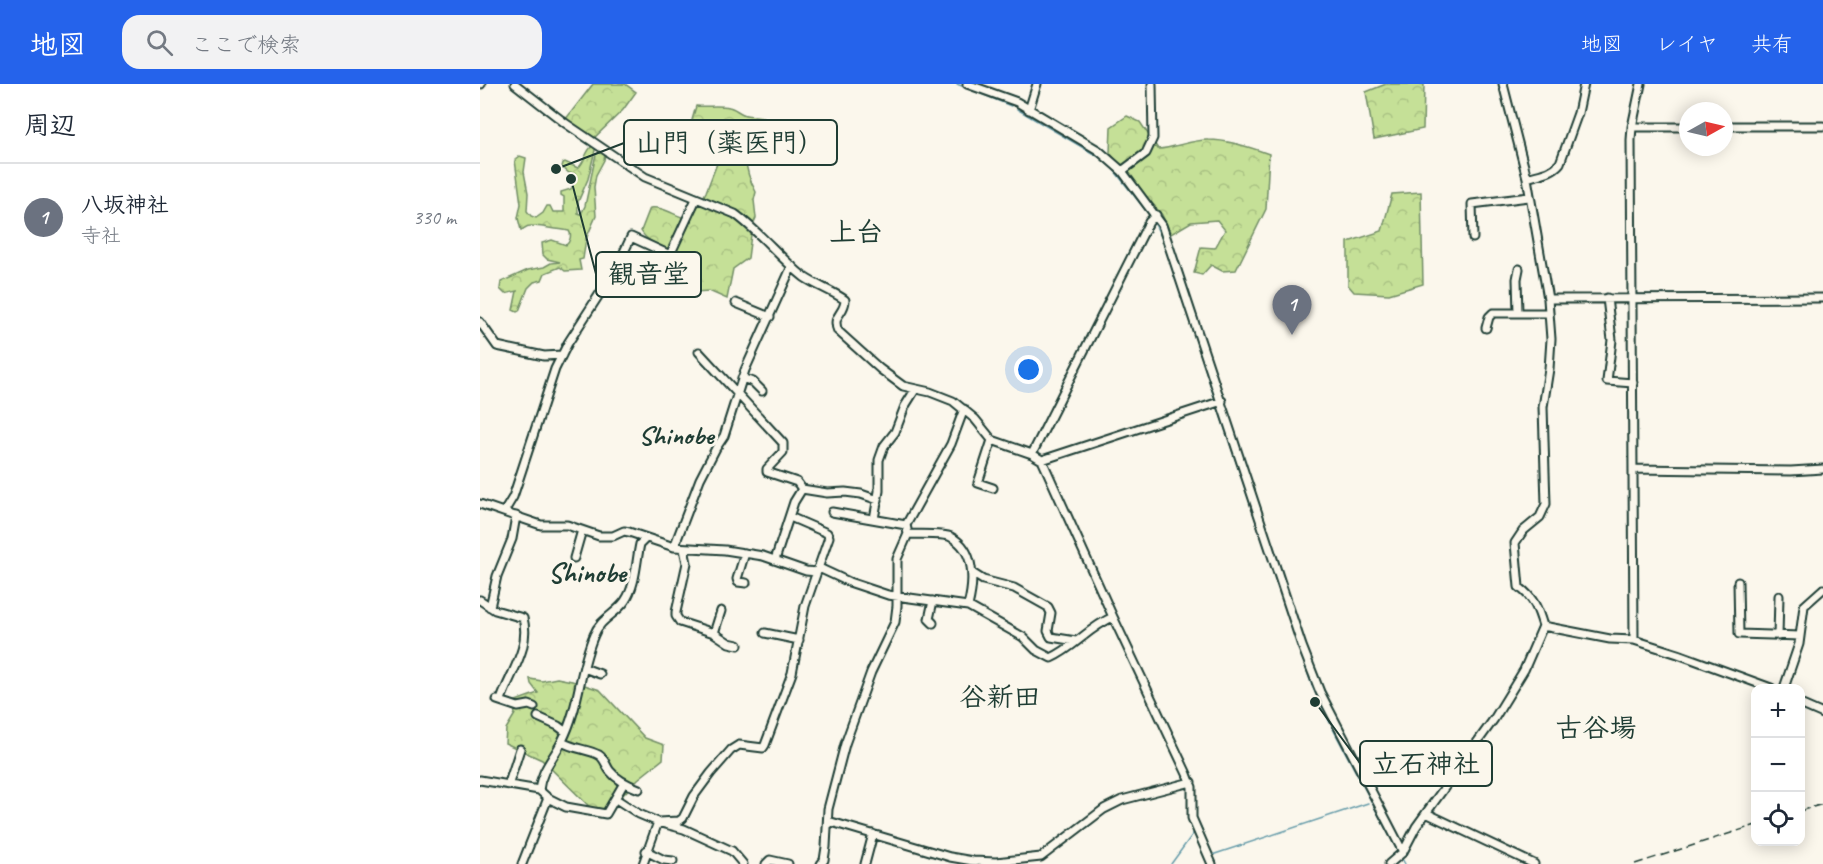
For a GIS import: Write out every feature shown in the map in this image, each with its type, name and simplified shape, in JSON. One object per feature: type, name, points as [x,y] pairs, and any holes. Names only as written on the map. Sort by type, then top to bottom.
[{"type":"street","points":[[515,84],[554,115],[631,168],[656,182],[735,214],[755,229],[792,266],[815,284],[845,300],[845,306],[836,320],[838,331],[894,380],[907,388],[937,394],[953,401],[975,419],[992,440],[1032,454],[1042,460],[1191,783],[1192,818],[1212,864]]},
{"type":"street","points":[[967,84],[1017,102],[1098,150],[1122,171],[1167,236],[1302,646],[1320,692],[1403,852]]},
{"type":"street","points":[[1029,110],[1037,84]]},
{"type":"street","points":[[1122,171],[1146,153],[1153,138],[1152,84]]},
{"type":"street","points":[[1389,864],[1403,852],[1426,813],[1494,719],[1524,670],[1544,626],[1536,603],[1530,594],[1519,587],[1515,543],[1523,531],[1540,517],[1546,504],[1542,435],[1543,407],[1549,369],[1548,299],[1527,178],[1503,84]]},
{"type":"street","points":[[1527,178],[1548,172],[1560,163],[1564,146],[1578,113],[1584,84]]},
{"type":"street","points":[[1634,640],[1632,127],[1641,84]]},
{"type":"street","points":[[1733,126],[1823,126]]},
{"type":"street","points":[[1632,127],[1679,127]]},
{"type":"street","points":[[1473,238],[1472,204],[1529,197]]},
{"type":"street","points":[[504,512],[513,497],[555,369],[617,267],[631,237],[670,255],[696,199]]},
{"type":"street","points":[[1032,454],[1154,217]]},
{"type":"street","points":[[674,547],[700,479],[724,436],[742,378],[792,266]]},
{"type":"street","points":[[1518,313],[1519,269]]},
{"type":"street","points":[[1607,298],[1612,340],[1607,381],[1609,383],[1633,383]]},
{"type":"street","points":[[1548,299],[1823,298]]},
{"type":"street","points":[[736,303],[770,317]]},
{"type":"street","points":[[1486,328],[1489,317],[1493,313],[1549,313]]},
{"type":"street","points":[[480,322],[497,346],[544,356],[562,355]]},
{"type":"street","points":[[699,352],[784,445],[783,452],[767,472],[797,482],[802,489],[827,494],[845,492],[861,494],[878,500]]},
{"type":"street","points":[[742,378],[753,382],[762,391]]},
{"type":"street","points":[[874,519],[879,491],[878,469],[881,452],[886,441],[898,427],[905,406],[915,390]]},
{"type":"street","points":[[1042,460],[1222,401]]},
{"type":"street","points":[[821,864],[824,860],[828,809],[845,744],[872,672],[895,622],[897,559],[908,534],[906,520],[951,444],[964,409]]},
{"type":"street","points":[[992,440],[978,483],[993,488]]},
{"type":"street","points":[[1634,469],[1791,471],[1823,469]]},
{"type":"street","points":[[775,560],[802,489]]},
{"type":"street","points":[[480,504],[541,525],[567,525],[608,536],[624,531],[684,549],[704,548],[745,553],[806,571],[818,570],[848,585],[879,593],[968,606],[1023,637],[1036,650],[1051,658],[1066,652],[1096,625],[1113,617]]},
{"type":"street","points":[[832,512],[874,519],[906,520]]},
{"type":"street","points":[[490,607],[497,576],[512,539],[516,516]]},
{"type":"street","points":[[658,822],[679,821],[683,818],[694,796],[731,750],[739,745],[763,748],[792,673],[805,606],[828,535],[790,517]]},
{"type":"street","points":[[574,558],[582,530]]},
{"type":"street","points":[[908,534],[951,537],[968,551],[972,573],[968,606]]},
{"type":"street","points":[[539,790],[543,772],[562,742],[578,700],[586,655],[595,632],[604,620],[624,603],[630,592],[640,544],[646,538]]},
{"type":"street","points":[[684,549],[687,563],[676,616],[681,622],[714,633],[729,643],[738,645]]},
{"type":"street","points":[[745,553],[737,579],[738,582],[746,583]]},
{"type":"street","points":[[972,573],[983,580],[1014,588],[1048,608],[1051,613],[1048,631],[1051,637],[1076,641]]},
{"type":"street","points":[[1738,582],[1739,634],[1800,636]]},
{"type":"street","points":[[1785,684],[1800,636],[1804,606],[1823,589]]},
{"type":"street","points":[[1778,636],[1779,596]]},
{"type":"street","points":[[480,600],[490,607],[523,618],[525,632],[520,658],[499,700],[518,707],[530,705],[534,707]]},
{"type":"street","points":[[933,601],[929,619],[933,623]]},
{"type":"street","points":[[714,633],[721,611]]},
{"type":"street","points":[[1544,626],[1610,639],[1634,640],[1760,684]]},
{"type":"street","points":[[765,633],[799,640]]},
{"type":"street","points":[[584,668],[600,674]]},
{"type":"street","points":[[1805,706],[1823,714]]},
{"type":"street","points":[[537,717],[566,732]]},
{"type":"street","points":[[562,742],[570,747],[598,755],[605,761],[612,773],[624,783],[639,789]]},
{"type":"street","points":[[509,783],[520,749]]},
{"type":"street","points":[[480,780],[509,783],[539,790],[548,798],[566,807],[606,814],[624,783]]},
{"type":"street","points":[[828,821],[950,858],[996,862],[1041,857],[1104,810],[1122,800],[1191,783]]},
{"type":"street","points":[[522,864],[548,798]]},
{"type":"street","points":[[616,800],[639,814],[684,829],[732,851],[743,864]]},
{"type":"street","points":[[1426,813],[1533,864]]},
{"type":"street","points":[[643,864],[658,822]]},
{"type":"street","points":[[865,864],[873,834]]},
{"type":"street","points":[[646,851],[664,860],[673,861]]},
{"type":"street","points":[[1041,857],[1046,864]]},
{"type":"street","points":[[766,864],[770,860],[777,860],[788,864]]},
{"type":"green space","points":[[593,84],[625,84],[636,92],[623,110],[594,138],[565,120]]},
{"type":"green space","points":[[1386,84],[1424,84],[1423,129],[1374,139],[1366,92]]},
{"type":"green space","points":[[696,106],[729,107],[744,114],[760,116],[767,123],[765,131],[747,152],[746,166],[756,192],[754,200],[756,218],[752,227],[748,258],[733,269],[727,299],[709,291],[694,292],[684,258],[655,244],[641,231],[650,208],[689,219],[706,192],[721,153],[721,146],[706,132],[692,128]]},
{"type":"green space","points":[[1127,116],[1140,122],[1158,149],[1203,140],[1217,140],[1239,144],[1269,154],[1266,209],[1236,270],[1222,271],[1211,265],[1202,275],[1194,273],[1201,247],[1215,248],[1225,230],[1217,220],[1191,222],[1171,234],[1162,215],[1110,153],[1111,127]]},
{"type":"green space","points":[[593,145],[596,146],[588,179],[578,202],[578,213],[581,214],[585,206],[596,154],[602,152],[605,154],[596,175],[594,187],[596,216],[586,239],[583,259],[579,260],[581,270],[565,271],[560,267],[545,273],[542,280],[534,282],[528,288],[517,312],[513,310],[517,291],[505,294],[500,289],[501,282],[528,270],[560,262],[547,259],[543,255],[542,243],[552,240],[566,245],[569,242],[570,233],[533,226],[521,230],[518,218],[521,204],[515,160],[520,156],[526,158],[524,172],[528,193],[527,211],[536,218],[547,206],[550,206],[553,212],[564,212],[564,197],[561,192],[571,189],[576,178],[575,174],[569,173],[562,167],[563,163],[578,168]]},
{"type":"green space","points":[[1421,192],[1423,284],[1389,294],[1354,292],[1348,285],[1348,242],[1382,231],[1392,194]]},
{"type":"green space","points":[[557,678],[600,690],[645,738],[664,745],[663,759],[638,779],[607,812],[596,813],[542,760],[505,743],[506,729],[515,714],[513,702],[538,693],[530,679],[542,681]]},
{"type":"waterway","points":[[957,84],[1011,106]]},
{"type":"waterway","points":[[1017,109],[1099,157],[1114,170],[1150,216]]},
{"type":"waterway","points":[[1153,220],[1164,243],[1215,399]]},
{"type":"waterway","points":[[1217,405],[1270,563]]},
{"type":"waterway","points":[[1272,568],[1312,686],[1330,723]]},
{"type":"waterway","points":[[1332,727],[1398,852]]},
{"type":"waterway","points":[[1201,827],[1212,855],[1368,803]]},
{"type":"waterway","points":[[1171,864],[1195,831]]},
{"type":"waterway","points":[[1401,857],[1405,864]]},
{"type":"railway","points":[[1805,809],[1823,804]]},
{"type":"railway","points":[[1635,864],[1751,827]]},
{"type":"place","name":"山門（薬医門）","points":[[556,169]]},
{"type":"place","name":"観音堂","points":[[571,179]]},
{"type":"place","name":"八坂神社","points":[[1292,335]]},
{"type":"place","name":"立石神社","points":[[1315,702]]},
{"type":"district","name":"上台","points":[[856,232]]},
{"type":"district","name":"Shinobe","points":[[676,435]]},
{"type":"district","name":"Shinobe","points":[[587,572]]},
{"type":"district","name":"谷新田","points":[[1000,697]]},
{"type":"district","name":"古谷場","points":[[1596,728]]}]
